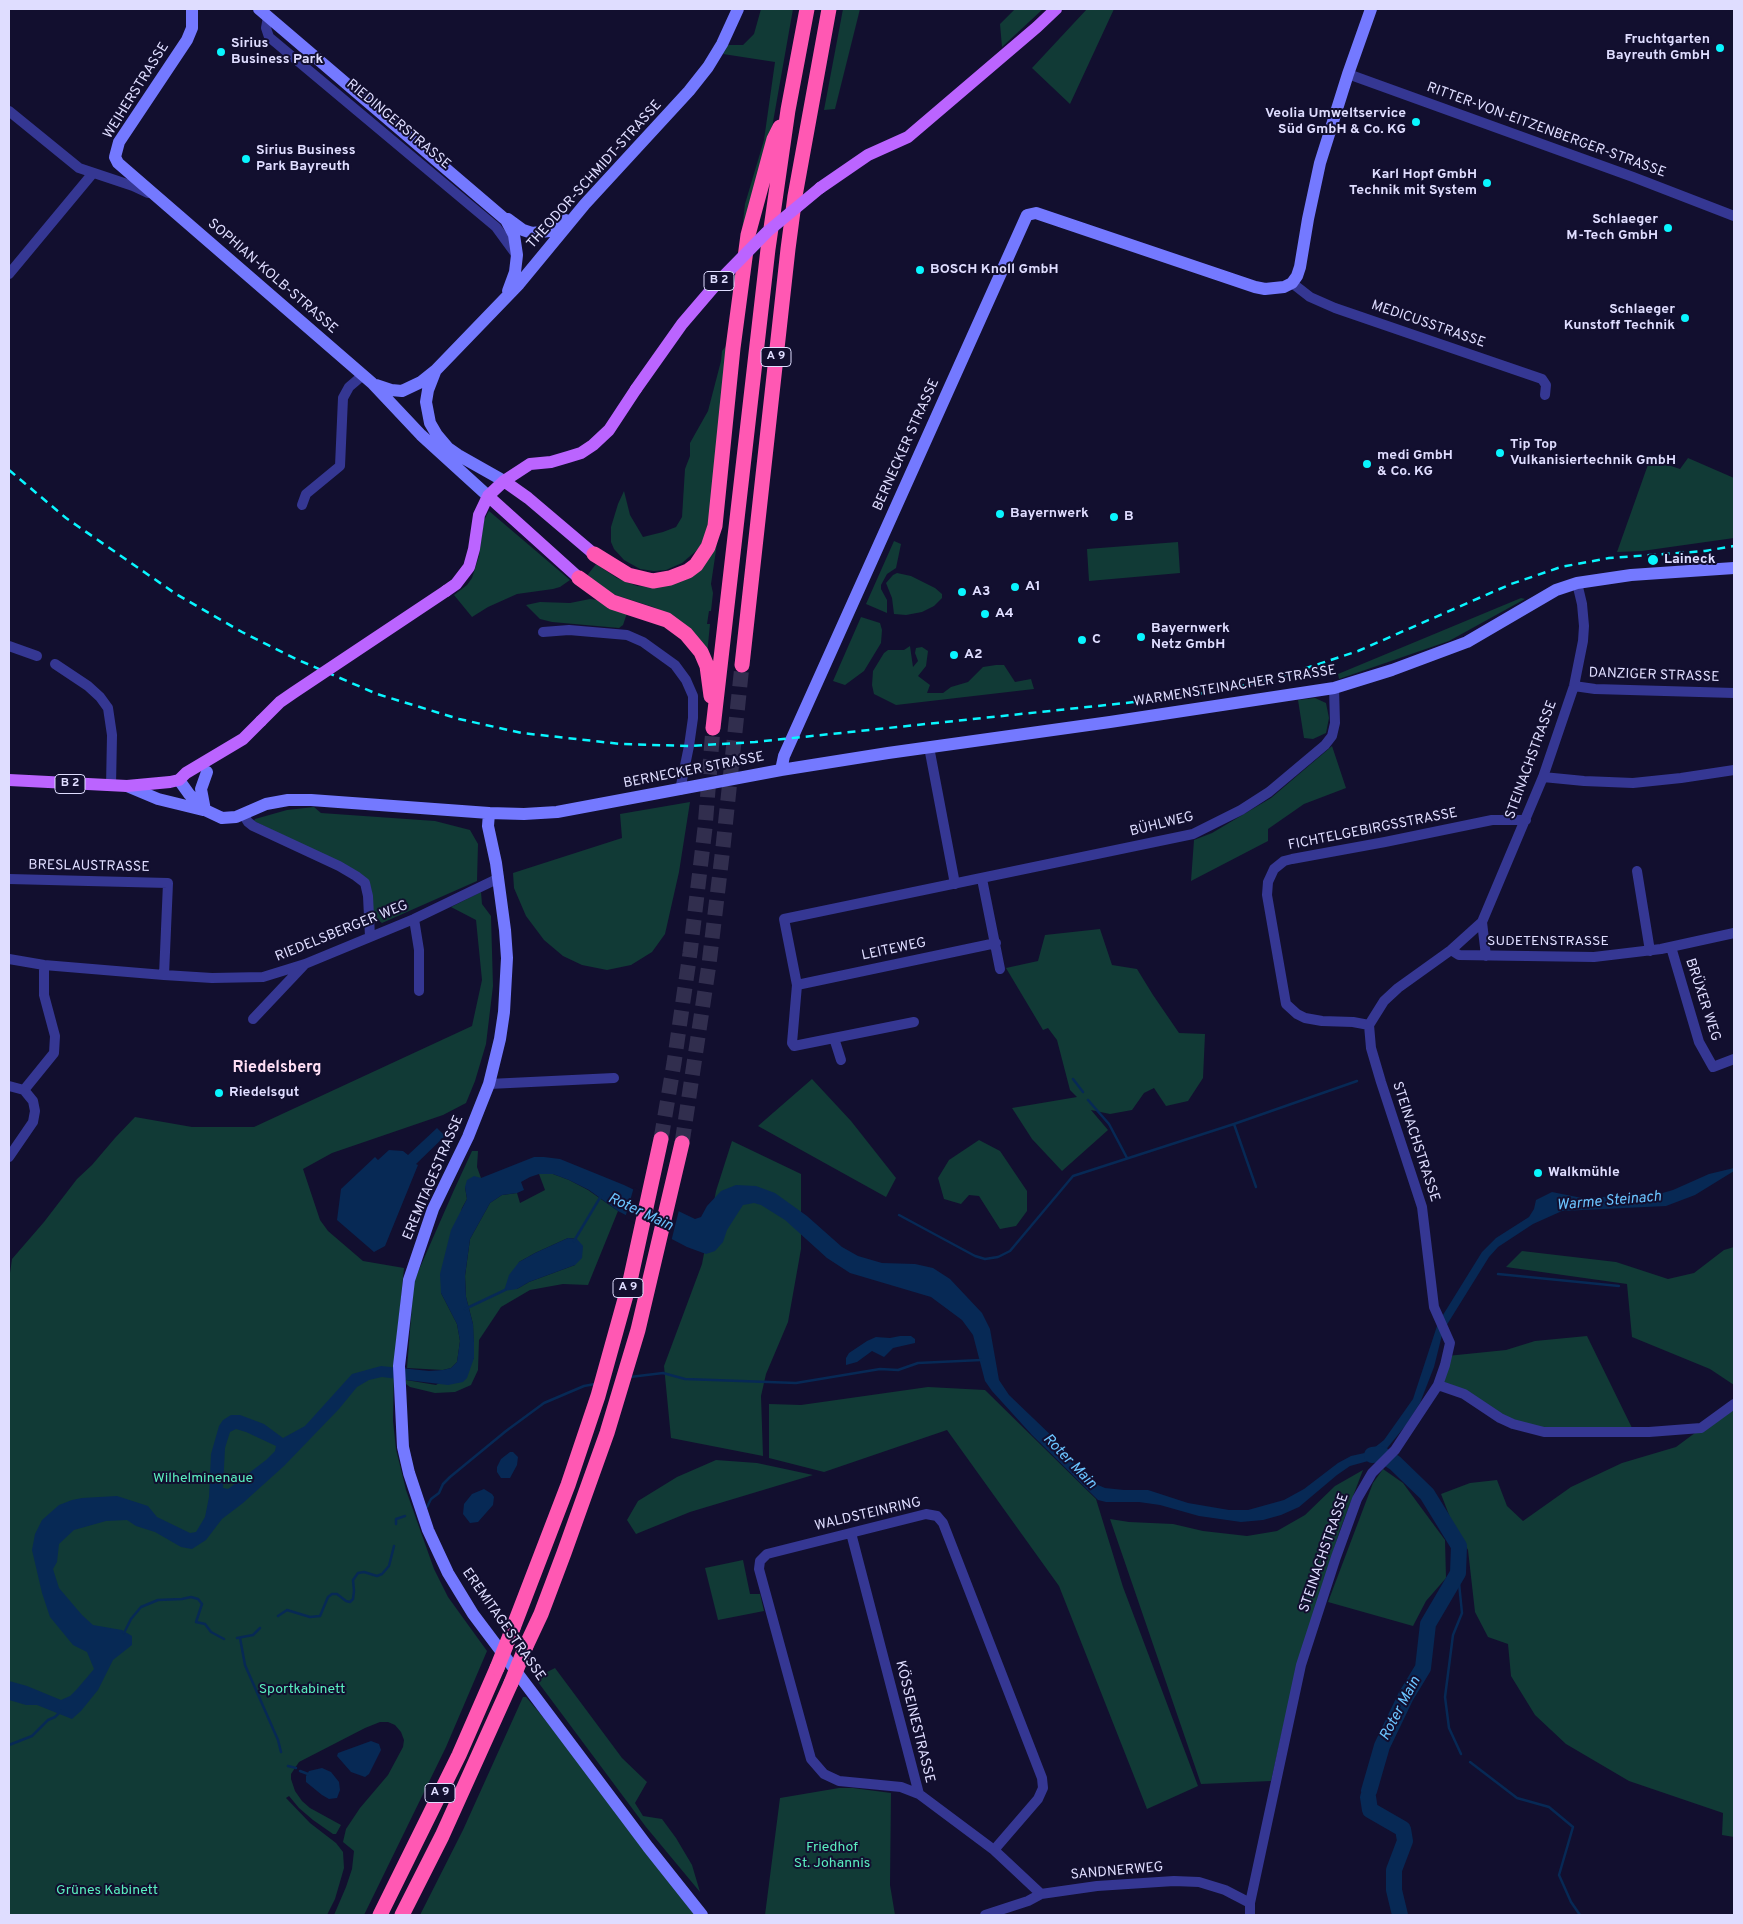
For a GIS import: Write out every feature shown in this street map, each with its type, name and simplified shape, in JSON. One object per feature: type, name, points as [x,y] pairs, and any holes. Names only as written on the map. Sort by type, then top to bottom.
[{"type":"highway","name":"A 9","points":[[579,578],[612,602],[672,623],[695,643],[707,666],[711,686],[713,728],[768,249],[788,110],[807,9]]},
{"type":"highway","name":"A 9","points":[[742,665],[795,196],[829,9]]},
{"type":"highway","points":[[594,554],[628,575],[653,581],[670,578],[688,571],[703,556],[712,538],[717,508],[732,348],[748,235],[774,139],[788,110]]},
{"type":"highway","name":"A 9","points":[[380,1915],[459,1755],[497,1668],[565,1494],[598,1396],[616,1333],[652,1186],[661,1139]]},
{"type":"highway","name":"A 9","points":[[402,1915],[442,1836],[511,1683],[541,1614],[564,1553],[604,1441],[638,1330],[682,1143]]},
{"type":"main road","name":"B 2","points":[[9,780],[127,786],[161,784],[178,780],[186,773],[243,739],[280,702],[456,584],[469,567],[474,549],[479,515],[488,496],[504,481],[530,464],[551,462],[568,457],[581,453],[593,445],[609,430],[682,324],[718,282],[767,232],[820,188],[868,155],[908,137],[1056,9]]},
{"type":"main road","points":[[504,481],[528,498],[594,554]]},
{"type":"main road","points":[[488,496],[579,578]]},
{"type":"street","name":"WEIHERSTRASSE","points":[[162,200],[118,163],[115,157],[119,142],[187,40],[192,28],[192,9]]},
{"type":"street","name":"THEODOR-SCHMIDT-STRASSE","points":[[436,370],[519,284],[585,204],[692,88],[722,44],[738,9]]},
{"type":"street","points":[[1292,283],[1300,267],[1320,163],[1348,74],[1372,9]]},
{"type":"street","name":"RIEDINGERSTRASSE","points":[[264,13],[500,213],[510,225],[514,235],[517,255],[512,282],[505,298]]},
{"type":"street","name":"RIEDINGERSTRASSE","points":[[264,13],[269,37],[496,226],[517,255]]},
{"type":"street","name":"RITTER-VON-EITZENBERGER-STRASSE","points":[[1348,74],[1633,177],[1734,216]]},
{"type":"street","points":[[9,111],[72,163],[93,173],[111,177],[133,186],[162,200]]},
{"type":"street","points":[[9,274],[93,173]]},
{"type":"street","name":"SOPHIAN-KOLB-STRASSE","points":[[162,200],[367,379],[421,435],[488,496]]},
{"type":"street","points":[[500,213],[523,230],[541,233],[558,226],[585,204]]},
{"type":"street","name":"BERNECKER STRASSE","points":[[178,780],[188,794],[205,810],[222,818],[236,817],[277,801],[300,800],[524,814],[557,812],[781,770],[784,756],[1025,218],[1030,213],[1036,213],[1265,289],[1284,287],[1292,283]]},
{"type":"street","name":"MEDICUSSTRASSE","points":[[1292,283],[1310,297],[1336,308],[1542,379],[1546,385],[1544,395]]},
{"type":"street","points":[[302,505],[306,494],[340,466],[343,398],[349,387],[367,379],[391,390],[402,391],[412,388],[436,370]]},
{"type":"street","points":[[436,370],[428,390],[426,402],[430,423],[437,435],[448,448],[458,455],[504,481]]},
{"type":"street","name":"WARMENSTEINACHER STRASSE","points":[[781,770],[1334,688],[1392,670],[1467,642],[1556,590],[1577,583],[1630,575],[1734,568]]},
{"type":"street","name":"STEINACHSTRASSE","points":[[1250,1915],[1250,1903],[1301,1665],[1336,1557],[1357,1499],[1372,1473],[1395,1450],[1438,1385],[1450,1344],[1434,1307],[1422,1207],[1371,1048],[1369,1025],[1384,1002],[1398,988],[1451,950],[1482,922],[1543,777],[1574,686],[1584,626],[1582,604],[1577,583]]},
{"type":"street","points":[[543,632],[577,630],[627,635],[643,642],[675,665],[686,680],[693,696],[693,718],[680,790]]},
{"type":"street","points":[[9,646],[37,656]]},
{"type":"street","points":[[55,664],[88,686],[100,696],[108,708],[112,735],[111,786]]},
{"type":"street","name":"DANZIGER STRASSE","points":[[1574,686],[1595,689],[1734,693]]},
{"type":"street","name":"BÜHLWEG","points":[[797,985],[784,919],[1186,835],[1214,824],[1269,792],[1325,745],[1332,736],[1335,723],[1334,688]]},
{"type":"street","points":[[929,747],[955,884]]},
{"type":"street","points":[[1543,777],[1633,783],[1734,770]]},
{"type":"street","points":[[127,786],[158,799],[205,810],[201,788],[207,772]]},
{"type":"street","name":"EREMITAGESTRASSE","points":[[489,813],[488,826],[505,930],[506,986],[500,1039],[489,1084],[468,1137],[433,1209],[409,1280],[399,1366],[403,1447],[421,1509],[448,1573],[473,1614],[648,1847],[702,1915]]},
{"type":"street","points":[[243,814],[253,826],[339,866],[365,883],[368,896],[370,937]]},
{"type":"street","name":"FICHTELGEBIRGSSTRASSE","points":[[1369,1025],[1306,1018],[1297,1014],[1286,1004],[1267,896],[1268,882],[1274,869],[1284,861],[1292,859],[1373,845],[1492,820],[1526,820]]},
{"type":"street","points":[[1637,871],[1650,951]]},
{"type":"street","name":"RIEDELSBERGER WEG","points":[[9,959],[164,975],[212,978],[263,977],[305,964],[414,919],[498,878]]},
{"type":"street","name":"BRESLAUSTRASSE","points":[[9,879],[168,883],[164,975]]},
{"type":"street","points":[[982,879],[1000,969]]},
{"type":"street","points":[[414,919],[419,950],[419,992]]},
{"type":"street","points":[[1482,922],[1486,956]]},
{"type":"street","name":"SUDETENSTRASSE","points":[[1451,950],[1459,955],[1594,957],[1650,951],[1734,933]]},
{"type":"street","name":"LEITEWEG","points":[[797,985],[996,943]]},
{"type":"street","name":"BRÜXER WEG","points":[[1671,947],[1699,1042],[1713,1067],[1734,1058]]},
{"type":"street","points":[[24,1090],[54,1053],[56,1036],[44,995],[44,964]]},
{"type":"street","points":[[253,1019],[305,964]]},
{"type":"street","points":[[797,985],[792,1043],[797,1046],[914,1022]]},
{"type":"street","points":[[834,1038],[841,1060]]},
{"type":"street","points":[[489,1084],[614,1078]]},
{"type":"street","points":[[9,1086],[24,1090],[33,1101],[36,1111],[33,1122],[9,1157]]},
{"type":"street","points":[[1438,1385],[1464,1394],[1500,1418],[1513,1424],[1544,1432],[1650,1432],[1701,1428],[1734,1404]]},
{"type":"street","name":"WALDSTEINRING","points":[[919,1794],[901,1787],[839,1781],[824,1774],[811,1759],[759,1569],[760,1561],[767,1554],[926,1514],[937,1516],[943,1523],[1042,1778],[1043,1788],[1038,1799],[994,1850]]},
{"type":"street","name":"KÖSSEINESTRASSE","points":[[851,1533],[919,1794],[994,1850],[1040,1894]]},
{"type":"street","name":"SANDNERWEG","points":[[985,1915],[1028,1901],[1040,1894],[1097,1886],[1177,1881],[1199,1882],[1224,1890],[1250,1903]]},
{"type":"green space","points":[[761,9],[793,9],[770,139],[742,231],[745,204],[764,140],[775,62],[723,54],[728,45],[743,45],[754,34]]},
{"type":"green space","points":[[843,9],[860,9],[835,109],[824,110]]},
{"type":"green space","points":[[1015,9],[1043,9],[1002,47],[1000,24]]},
{"type":"green space","points":[[1087,9],[1114,9],[1070,104],[1032,68]]},
{"type":"green space","points":[[731,340],[710,518],[705,540],[682,563],[666,570],[640,569],[624,560],[614,549],[611,542],[611,527],[618,504],[624,491],[630,515],[643,537],[676,527],[682,517],[685,469],[690,456],[690,443],[708,411],[722,351]]},
{"type":"green space","points":[[1688,458],[1734,478],[1734,538],[1642,551],[1617,552],[1650,459],[1680,469]]},
{"type":"green space","points":[[723,503],[711,584],[713,593],[707,624],[710,624],[707,655],[669,614],[606,592],[586,577],[596,564],[617,578],[637,586],[653,587],[686,578]]},
{"type":"green space","points":[[489,511],[570,580],[560,587],[553,589],[517,594],[488,607],[472,617],[454,595],[467,585],[472,578],[479,556],[484,520]]},
{"type":"green space","points":[[894,541],[901,544],[896,568],[887,574],[881,585],[887,600],[887,613],[866,604]]},
{"type":"green space","points":[[1178,542],[1180,573],[1089,581],[1087,549]]},
{"type":"green space","points":[[897,573],[911,576],[935,588],[942,594],[942,598],[934,606],[922,612],[906,615],[894,614],[892,598],[886,583]]},
{"type":"green space","points":[[1521,598],[1525,599],[1449,641],[1339,679],[1338,674]]},
{"type":"green space","points":[[590,599],[597,600],[627,613],[623,625],[619,628],[552,622],[540,619],[526,605],[540,602],[570,603]]},
{"type":"green space","points":[[861,617],[880,623],[882,630],[881,643],[864,671],[845,685],[833,681]]},
{"type":"green space","points":[[910,646],[913,667],[918,661],[915,653],[916,648],[922,647],[928,651],[926,666],[918,676],[930,685],[927,693],[943,693],[951,687],[968,682],[983,667],[996,665],[1004,665],[1015,682],[1031,679],[1034,689],[896,705],[874,694],[872,685],[873,671],[884,653],[888,650],[904,650]]},
{"type":"green space","points":[[1315,698],[1326,703],[1329,718],[1326,733],[1313,739],[1304,738],[1298,700]]},
{"type":"green space","points":[[1332,746],[1346,788],[1304,804],[1268,829],[1268,841],[1191,881],[1194,840],[1212,833],[1271,798]]},
{"type":"green space","points":[[690,802],[679,872],[665,934],[652,952],[631,965],[607,970],[582,965],[563,956],[544,940],[526,916],[514,888],[513,873],[622,838],[620,814]]},
{"type":"green space","points":[[314,807],[321,813],[435,821],[470,830],[478,844],[477,881],[382,923],[373,916],[371,887],[361,874],[254,821],[255,819],[287,810]]},
{"type":"green space","name":"Wilhelminenaue","points":[[481,892],[482,904],[491,916],[493,986],[486,1044],[466,1103],[443,1115],[332,1153],[303,1169],[320,1220],[328,1231],[363,1261],[404,1268],[394,1367],[393,1421],[396,1449],[406,1490],[434,1569],[448,1597],[487,1651],[446,1747],[364,1915],[334,1915],[352,1869],[354,1851],[343,1842],[346,1829],[360,1808],[388,1775],[403,1747],[404,1740],[401,1732],[395,1725],[388,1722],[380,1722],[365,1728],[299,1762],[291,1774],[295,1791],[302,1801],[310,1808],[341,1825],[336,1834],[333,1834],[299,1808],[289,1796],[286,1798],[310,1823],[336,1843],[343,1852],[344,1868],[335,1899],[327,1915],[9,1915],[9,1280],[12,1259],[44,1222],[77,1179],[135,1117],[192,1127],[254,1127],[472,1026],[482,980],[476,920],[451,907]]},
{"type":"green space","points":[[1100,929],[1112,965],[1137,969],[1179,1033],[1205,1034],[1203,1078],[1188,1101],[1166,1106],[1154,1088],[1144,1093],[1132,1110],[1110,1114],[1091,1110],[1108,1130],[1062,1171],[1032,1139],[1012,1108],[1077,1097],[1070,1090],[1057,1040],[1048,1028],[1043,1030],[1006,968],[1038,961],[1045,935]]},
{"type":"green space","points":[[812,1079],[851,1121],[896,1178],[886,1197],[758,1126]]},
{"type":"green space","points":[[979,1140],[1000,1151],[1027,1191],[1027,1211],[1016,1226],[1000,1229],[979,1196],[969,1195],[961,1204],[944,1199],[938,1178],[949,1160]]},
{"type":"green space","points":[[732,1141],[801,1174],[801,1249],[788,1322],[766,1374],[761,1396],[763,1456],[671,1438],[664,1366],[702,1264],[716,1191]]},
{"type":"green space","points":[[472,1151],[478,1151],[477,1167],[481,1178],[465,1187],[467,1199],[462,1208],[441,1293],[457,1324],[460,1341],[457,1362],[451,1368],[443,1370],[407,1368],[414,1281]]},
{"type":"green space","points":[[539,1174],[553,1174],[588,1190],[618,1211],[588,1285],[563,1284],[530,1290],[501,1307],[479,1340],[478,1370],[471,1385],[455,1392],[435,1393],[410,1387],[406,1384],[406,1380],[436,1385],[474,1358],[473,1324],[466,1297],[465,1276],[470,1239],[490,1203],[502,1195],[517,1193],[520,1203],[545,1190]],"holes":[[[568,1238],[577,1239],[575,1265],[529,1282],[517,1289],[519,1262]]]},
{"type":"green space","points":[[1734,1247],[1734,1385],[1710,1369],[1632,1337],[1627,1284],[1506,1267],[1522,1251],[1616,1262],[1668,1279],[1694,1273],[1724,1250]]},
{"type":"green space","points":[[1587,1336],[1634,1432],[1544,1432],[1513,1424],[1438,1385],[1447,1356],[1506,1350],[1535,1341]]},
{"type":"green space","points":[[928,1387],[985,1390],[1096,1499],[1123,1587],[1198,1786],[1147,1809],[1059,1586],[947,1430],[824,1472],[769,1458],[769,1404],[801,1405]]},
{"type":"green space","points":[[1734,1404],[1734,1837],[1722,1835],[1723,1813],[1629,1781],[1566,1744],[1535,1715],[1511,1676],[1508,1644],[1488,1637],[1475,1612],[1468,1550],[1451,1520],[1441,1494],[1470,1483],[1497,1480],[1507,1506],[1523,1521],[1571,1487],[1622,1463],[1676,1447]]},
{"type":"green space","points":[[716,1460],[757,1463],[813,1475],[690,1512],[636,1534],[627,1520],[638,1501],[677,1477]]},
{"type":"green space","points":[[1383,1469],[1403,1483],[1445,1540],[1446,1578],[1426,1601],[1413,1626],[1328,1602],[1373,1483]]},
{"type":"green space","points":[[1363,1470],[1340,1530],[1297,1666],[1271,1781],[1201,1784],[1110,1519],[1173,1524],[1203,1531],[1247,1536],[1277,1531],[1305,1515],[1335,1486]]},
{"type":"green space","points":[[743,1560],[750,1594],[760,1594],[764,1611],[718,1620],[705,1568]]},
{"type":"green space","points":[[555,1668],[622,1758],[647,1782],[635,1803],[643,1816],[662,1819],[676,1838],[692,1865],[700,1892],[646,1827],[535,1678]]},
{"type":"green space","points":[[523,1697],[526,1697],[538,1711],[703,1915],[420,1915],[463,1830]]},
{"type":"green space","name":"Friedhof St. Johannis","points":[[839,1788],[891,1793],[890,1885],[895,1915],[765,1915],[780,1798]]},
{"type":"water","points":[[437,1128],[445,1136],[416,1164],[418,1165],[385,1246],[374,1252],[337,1220],[341,1189],[375,1157],[378,1160],[389,1150],[403,1151],[408,1155]]},
{"type":"water","name":"Warme Steinach","points":[[534,1157],[560,1159],[624,1185],[695,1219],[701,1217],[707,1206],[721,1191],[736,1185],[756,1186],[775,1193],[807,1216],[842,1247],[858,1256],[882,1263],[915,1264],[933,1268],[950,1279],[982,1313],[990,1329],[999,1380],[1009,1395],[1057,1441],[1076,1465],[1098,1485],[1105,1488],[1124,1490],[1148,1490],[1188,1503],[1229,1510],[1248,1510],[1284,1500],[1304,1489],[1338,1463],[1351,1456],[1369,1452],[1384,1440],[1413,1399],[1438,1323],[1482,1252],[1496,1238],[1529,1217],[1534,1209],[1536,1200],[1552,1192],[1582,1198],[1659,1194],[1709,1174],[1734,1168],[1734,1171],[1695,1195],[1666,1206],[1562,1211],[1533,1224],[1498,1247],[1489,1257],[1443,1331],[1434,1367],[1420,1403],[1406,1425],[1379,1458],[1350,1466],[1299,1507],[1263,1520],[1241,1522],[1199,1516],[1160,1505],[1098,1500],[1032,1435],[992,1391],[985,1381],[973,1335],[962,1320],[931,1297],[850,1273],[827,1258],[785,1220],[761,1205],[754,1203],[743,1205],[727,1230],[723,1242],[715,1251],[706,1254],[687,1247],[618,1211],[589,1190],[569,1180],[553,1174],[539,1174],[521,1182],[524,1190],[502,1195],[490,1203],[470,1239],[465,1276],[466,1297],[473,1324],[474,1358],[467,1378],[463,1382],[448,1385],[382,1377],[369,1380],[357,1387],[339,1409],[284,1466],[222,1519],[206,1540],[192,1549],[181,1547],[155,1532],[136,1526],[127,1520],[106,1521],[74,1530],[59,1544],[57,1562],[53,1569],[59,1588],[93,1625],[122,1630],[132,1636],[132,1645],[113,1660],[98,1690],[72,1719],[37,1705],[26,1705],[9,1700],[9,1681],[61,1700],[70,1696],[94,1669],[87,1652],[73,1645],[50,1617],[32,1550],[35,1534],[42,1520],[59,1505],[82,1498],[117,1496],[148,1506],[157,1517],[190,1533],[196,1532],[205,1517],[209,1497],[211,1454],[219,1426],[223,1420],[231,1415],[240,1415],[264,1424],[283,1438],[305,1426],[352,1374],[381,1366],[429,1371],[443,1370],[451,1368],[457,1362],[460,1341],[457,1324],[441,1293],[440,1274],[451,1230],[467,1199],[465,1187],[467,1180],[474,1176],[481,1178]],"holes":[[[236,1429],[276,1446],[275,1451],[228,1489],[223,1488],[225,1448],[230,1432]]]},
{"type":"water","points":[[568,1238],[577,1239],[583,1246],[582,1258],[575,1265],[529,1282],[517,1289],[504,1291],[509,1275],[519,1262]]},
{"type":"water","points":[[911,1336],[915,1339],[915,1343],[893,1348],[884,1357],[872,1351],[857,1362],[846,1365],[846,1358],[849,1353],[867,1341],[876,1337],[890,1338]]},
{"type":"water","points":[[510,1452],[513,1452],[518,1457],[517,1465],[510,1478],[501,1478],[497,1472],[497,1467],[501,1459]]},
{"type":"water","points":[[484,1489],[494,1497],[493,1505],[478,1522],[470,1523],[463,1514],[464,1504],[472,1494]]},
{"type":"water","points":[[371,1741],[379,1744],[381,1750],[369,1774],[365,1777],[351,1772],[337,1756],[338,1753]]},
{"type":"water","points":[[322,1768],[331,1772],[339,1782],[340,1790],[337,1798],[329,1799],[306,1782],[306,1776],[309,1771]]},
{"type":"pier","points":[[634,1187],[679,1210],[671,1242],[625,1218]]},
{"type":"waterway","points":[[1073,1079],[1083,1092]]},
{"type":"waterway","points":[[899,1215],[975,1256],[985,1259],[998,1257],[1010,1251],[1073,1176],[1234,1124],[1357,1081]]},
{"type":"waterway","points":[[1088,1100],[1109,1124],[1127,1158]]},
{"type":"waterway","points":[[1234,1124],[1256,1187]]},
{"type":"waterway","name":"Roter Main","points":[[574,1241],[601,1196]]},
{"type":"waterway","points":[[1498,1274],[1619,1286]]},
{"type":"waterway","name":"Roter Main","points":[[465,1309],[505,1290]]},
{"type":"waterway","name":"Roter Main","points":[[630,1377],[663,1373],[685,1379],[796,1383],[880,1369],[898,1370],[918,1363],[981,1360]]},
{"type":"waterway","name":"Roter Main","points":[[427,1507],[431,1499],[439,1493],[443,1484],[450,1477],[506,1431],[544,1403],[584,1386],[595,1384]]},
{"type":"waterway","name":"Roter Main","points":[[1369,1791],[1382,1746],[1406,1696],[1423,1668],[1428,1624],[1458,1573],[1459,1546],[1427,1494],[1395,1463],[1381,1454],[1372,1455]]},
{"type":"waterway","name":"Roter Main","points":[[396,1524],[396,1519],[405,1516]]},
{"type":"waterway","name":"Roter Main","points":[[278,1616],[287,1610],[310,1617],[320,1616],[328,1597],[332,1594],[337,1594],[350,1602],[353,1599],[353,1580],[358,1573],[364,1572],[377,1576],[382,1574],[389,1566],[394,1546]]},
{"type":"waterway","points":[[1458,1573],[1462,1613],[1453,1635],[1445,1697],[1449,1728],[1461,1754]]},
{"type":"waterway","name":"Roter Main","points":[[124,1633],[131,1619],[141,1607],[158,1600],[191,1597],[198,1599],[202,1604],[196,1622],[205,1624],[211,1632],[224,1639]]},
{"type":"waterway","name":"Roter Main","points":[[237,1638],[253,1635],[260,1628]]},
{"type":"waterway","points":[[240,1638],[245,1665],[278,1740],[281,1752]]},
{"type":"waterway","name":"Roter Main","points":[[9,1745],[32,1736],[48,1720],[55,1717],[61,1711]]},
{"type":"waterway","points":[[1470,1762],[1517,1798],[1549,1807],[1573,1827],[1559,1875],[1571,1902],[1580,1915]]},
{"type":"waterway","points":[[288,1766],[296,1768]]},
{"type":"waterway","points":[[300,1771],[308,1774]]},
{"type":"waterway","name":"Roter Main","points":[[1368,1797],[1370,1810],[1403,1829],[1405,1841],[1394,1870],[1394,1890],[1400,1915]]},
{"type":"tunnel","points":[[682,1143],[709,964],[742,665]]},
{"type":"tunnel","points":[[661,1139],[690,953],[705,828],[713,728]]},
{"type":"railway","points":[[9,470],[66,518],[176,594],[242,632],[296,659],[377,694],[459,719],[522,733],[621,744],[689,746],[755,742],[1154,700],[1231,689],[1282,676],[1358,651],[1511,584],[1561,567],[1609,558],[1705,551],[1734,546]]},
{"type":"place","name":"Fruchtgarten Bayreuth GmbH","points":[[1720,48]]},
{"type":"place","name":"Sirius Business Park","points":[[221,52]]},
{"type":"place","name":"Veolia Umweltservice Süd GmbH & Co. KG","points":[[1416,122]]},
{"type":"place","name":"Sirius Business Park Bayreuth","points":[[246,159]]},
{"type":"place","name":"Karl Hopf GmbH Technik mit System","points":[[1487,183]]},
{"type":"place","name":"Schlaeger M-Tech GmbH","points":[[1668,228]]},
{"type":"place","name":"BOSCH Knoll GmbH","points":[[920,270]]},
{"type":"place","name":"Schlaeger Kunstoff Technik","points":[[1685,318]]},
{"type":"place","name":"Tip Top Vulkanisiertechnik GmbH","points":[[1500,453]]},
{"type":"place","name":"medi GmbH & Co. KG","points":[[1367,464]]},
{"type":"place","name":"Bayernwerk","points":[[1000,514]]},
{"type":"place","name":"B","points":[[1114,517]]},
{"type":"place","name":"Laineck","points":[[1653,560]]},
{"type":"place","name":"A1","points":[[1015,587]]},
{"type":"place","name":"A3","points":[[962,592]]},
{"type":"place","name":"A4","points":[[985,614]]},
{"type":"place","name":"Bayernwerk Netz GmbH","points":[[1141,637]]},
{"type":"place","name":"C","points":[[1082,640]]},
{"type":"place","name":"A2","points":[[954,655]]},
{"type":"place","name":"Riedelsgut","points":[[219,1093]]},
{"type":"place","name":"Walkmühle","points":[[1538,1173]]},
{"type":"district","name":"Riedelsberg","points":[[277,1069]]},
{"type":"park label","name":"Sportkabinett","points":[[302,1690]]},
{"type":"park label","name":"Grünes Kabinett","points":[[107,1891]]}]
